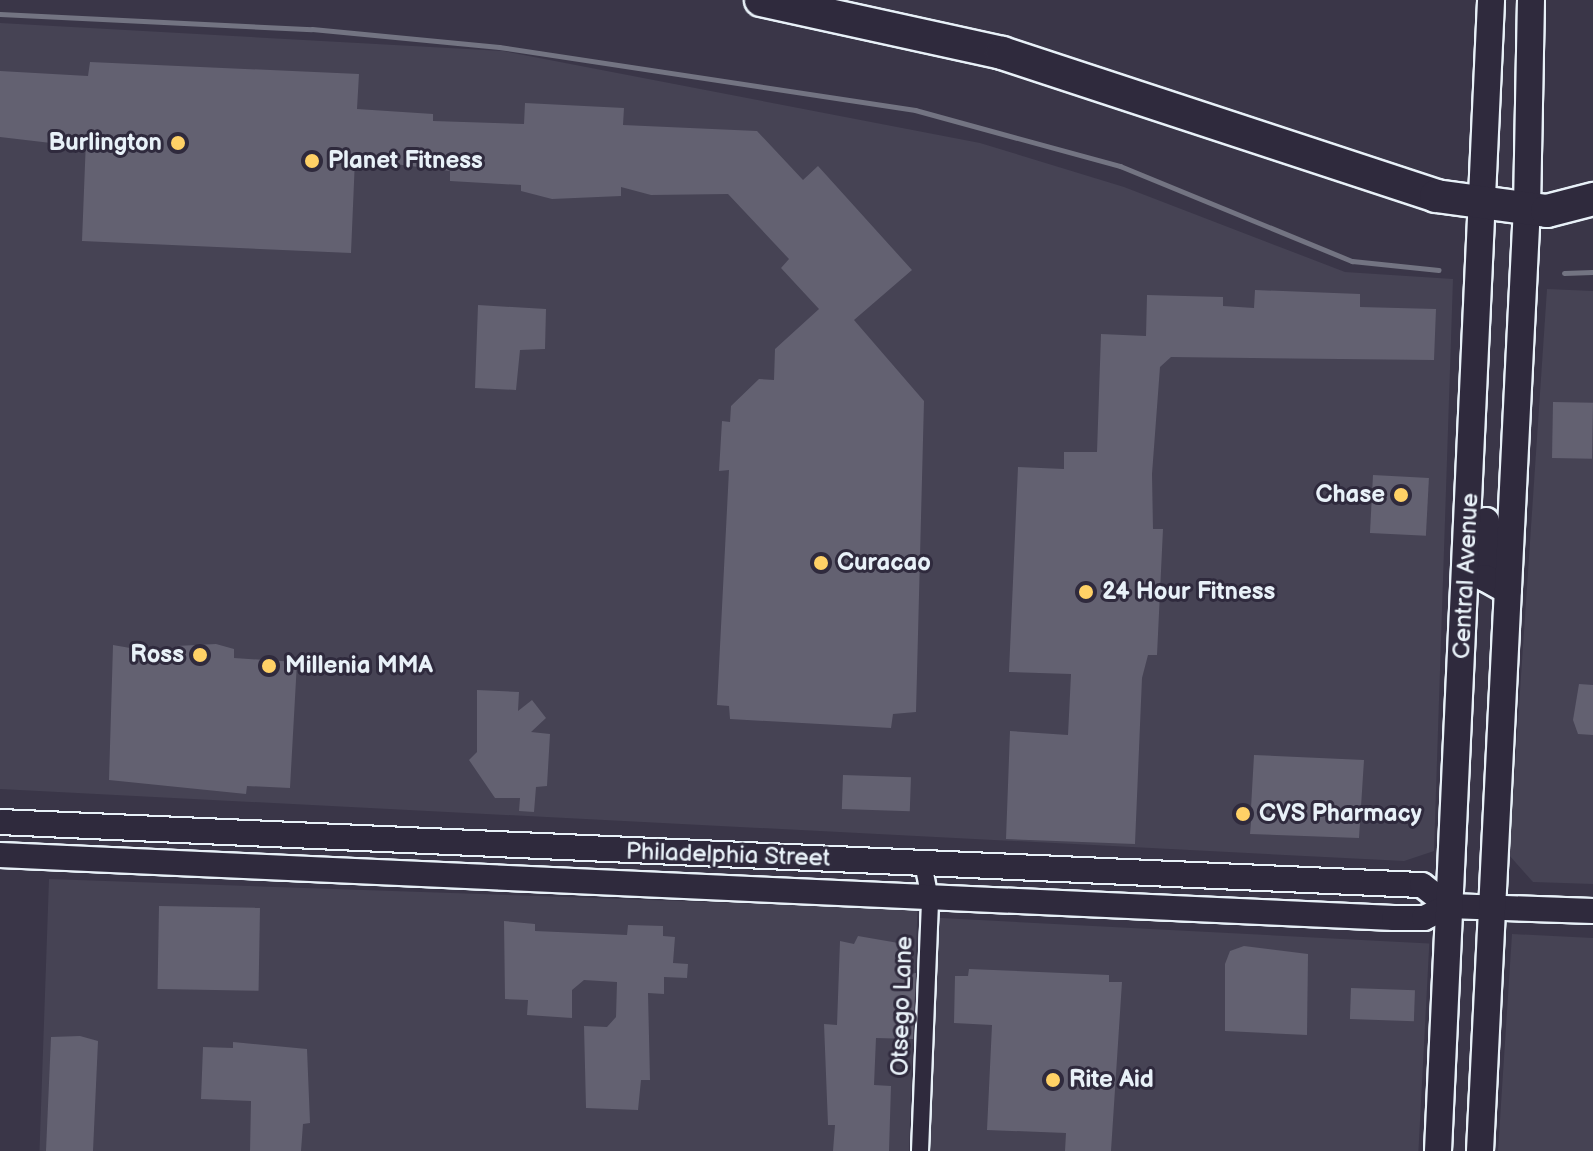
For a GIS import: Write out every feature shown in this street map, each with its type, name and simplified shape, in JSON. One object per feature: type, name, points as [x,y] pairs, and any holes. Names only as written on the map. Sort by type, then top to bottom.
[{"type":"highway","points":[[761,0],[1002,53],[1369,179],[1485,206],[1527,208],[1593,199]]},
{"type":"main road","name":"Central Avenue","points":[[1438,1151],[1485,206],[1491,0]]},
{"type":"main road","name":"Central Avenue","points":[[1480,1151],[1527,208],[1531,0]]},
{"type":"main road","points":[[1473,447],[1486,459],[1485,578],[1508,591]]},
{"type":"main road","name":"Philadelphia Street","points":[[0,822],[1422,885],[1449,906]]},
{"type":"main road","name":"Philadelphia Street","points":[[0,855],[930,899],[1424,918],[1449,906],[1593,911]]},
{"type":"main road","points":[[1084,905],[1112,890],[1151,887],[1160,874]]},
{"type":"street","name":"Otsego Lane","points":[[920,1151],[930,899],[923,863]]},
{"type":"shaded area","points":[[0,23],[503,51],[980,143],[1124,187],[1345,272],[1453,279],[1434,851],[1404,861],[0,789]]},
{"type":"shaded area","points":[[1547,289],[1593,291],[1593,884],[1533,882],[1509,855]]},
{"type":"shaded area","points":[[49,879],[917,909],[909,1151],[40,1151]]},
{"type":"shaded area","points":[[922,917],[1429,944],[1418,1151],[910,1151]]},
{"type":"shaded area","points":[[1512,934],[1593,938],[1593,1151],[1498,1151]]},
{"type":"building","points":[[90,62],[359,74],[357,109],[433,114],[433,121],[524,124],[525,103],[624,108],[623,125],[757,131],[803,180],[818,166],[912,270],[854,320],[924,401],[916,712],[893,714],[891,728],[730,719],[729,706],[717,705],[729,470],[719,471],[722,421],[730,422],[731,406],[759,379],[774,380],[775,349],[819,309],[781,268],[789,259],[728,194],[651,195],[621,187],[621,196],[552,199],[521,191],[521,185],[450,181],[450,171],[355,159],[351,253],[82,241],[86,139],[68,145],[0,137],[0,71],[88,76]]},
{"type":"building","points":[[1255,290],[1360,294],[1360,307],[1436,309],[1434,360],[1171,357],[1160,367],[1152,474],[1153,529],[1163,529],[1157,655],[1148,655],[1142,678],[1135,844],[1006,839],[1010,731],[1068,735],[1071,674],[1009,672],[1018,467],[1064,469],[1064,452],[1097,452],[1101,334],[1146,336],[1147,295],[1223,297],[1223,306],[1254,308]]},
{"type":"building","points":[[478,305],[546,309],[545,349],[520,350],[516,390],[475,388]]},
{"type":"building","points":[[1553,402],[1593,403],[1592,459],[1552,458]]},
{"type":"building","name":"Chase","points":[[1373,475],[1429,478],[1426,536],[1370,533]]},
{"type":"building","points":[[216,644],[234,649],[234,658],[297,662],[290,788],[247,786],[246,794],[109,780],[113,645],[176,656],[176,646]]},
{"type":"building","points":[[1579,684],[1593,685],[1593,735],[1578,734],[1573,720]]},
{"type":"building","points":[[477,690],[519,692],[518,711],[532,700],[546,718],[531,732],[550,734],[547,786],[536,787],[534,812],[519,811],[520,798],[495,798],[469,760],[477,752]]},
{"type":"building","name":"CVS Pharmacy","points":[[1254,755],[1364,760],[1359,838],[1250,834],[1251,822],[1235,821],[1235,807],[1251,808]]},
{"type":"building","points":[[843,775],[911,777],[910,811],[842,809]]},
{"type":"building","points":[[159,906],[260,908],[259,991],[158,989]]},
{"type":"building","points":[[504,921],[535,924],[535,931],[627,935],[628,925],[663,926],[663,936],[675,937],[673,963],[688,964],[687,978],[664,977],[664,994],[648,993],[650,1080],[641,1080],[638,1110],[586,1108],[584,1026],[607,1027],[616,1017],[617,982],[584,980],[572,990],[572,1018],[527,1015],[528,1000],[505,999]]},
{"type":"building","points":[[858,936],[910,945],[909,974],[916,973],[913,1039],[876,1038],[874,1085],[891,1086],[889,1151],[833,1151],[835,1125],[828,1125],[824,1024],[837,1025],[840,941],[854,944]]},
{"type":"building","points":[[1244,946],[1308,954],[1307,1035],[1225,1031],[1225,964],[1230,951]]},
{"type":"building","points":[[969,969],[1109,975],[1109,982],[1122,982],[1111,1151],[1065,1151],[1066,1133],[987,1130],[992,1025],[954,1023],[955,976],[968,976]]},
{"type":"building","points":[[1351,988],[1415,990],[1414,1021],[1350,1019]]},
{"type":"building","points":[[80,1036],[98,1041],[93,1151],[46,1151],[51,1037]]},
{"type":"building","points":[[233,1042],[307,1049],[310,1123],[303,1124],[301,1151],[250,1151],[251,1101],[201,1099],[203,1047],[233,1048]]},
{"type":"waterway","points":[[0,14],[312,29],[499,47],[915,110],[1120,166],[1352,261],[1439,270]]},
{"type":"waterway","points":[[1564,273],[1593,272]]},
{"type":"place","name":"Burlington","points":[[178,143]]},
{"type":"place","name":"Planet Fitness","points":[[312,161]]},
{"type":"place","name":"Chase","points":[[1401,495]]},
{"type":"place","name":"Curacao","points":[[821,563]]},
{"type":"place","name":"24 Hour Fitness","points":[[1086,592]]},
{"type":"place","name":"Ross","points":[[200,655]]},
{"type":"place","name":"Millenia MMA","points":[[269,666]]},
{"type":"place","name":"CVS Pharmacy","points":[[1243,814]]},
{"type":"place","name":"Rite Aid","points":[[1053,1080]]}]
